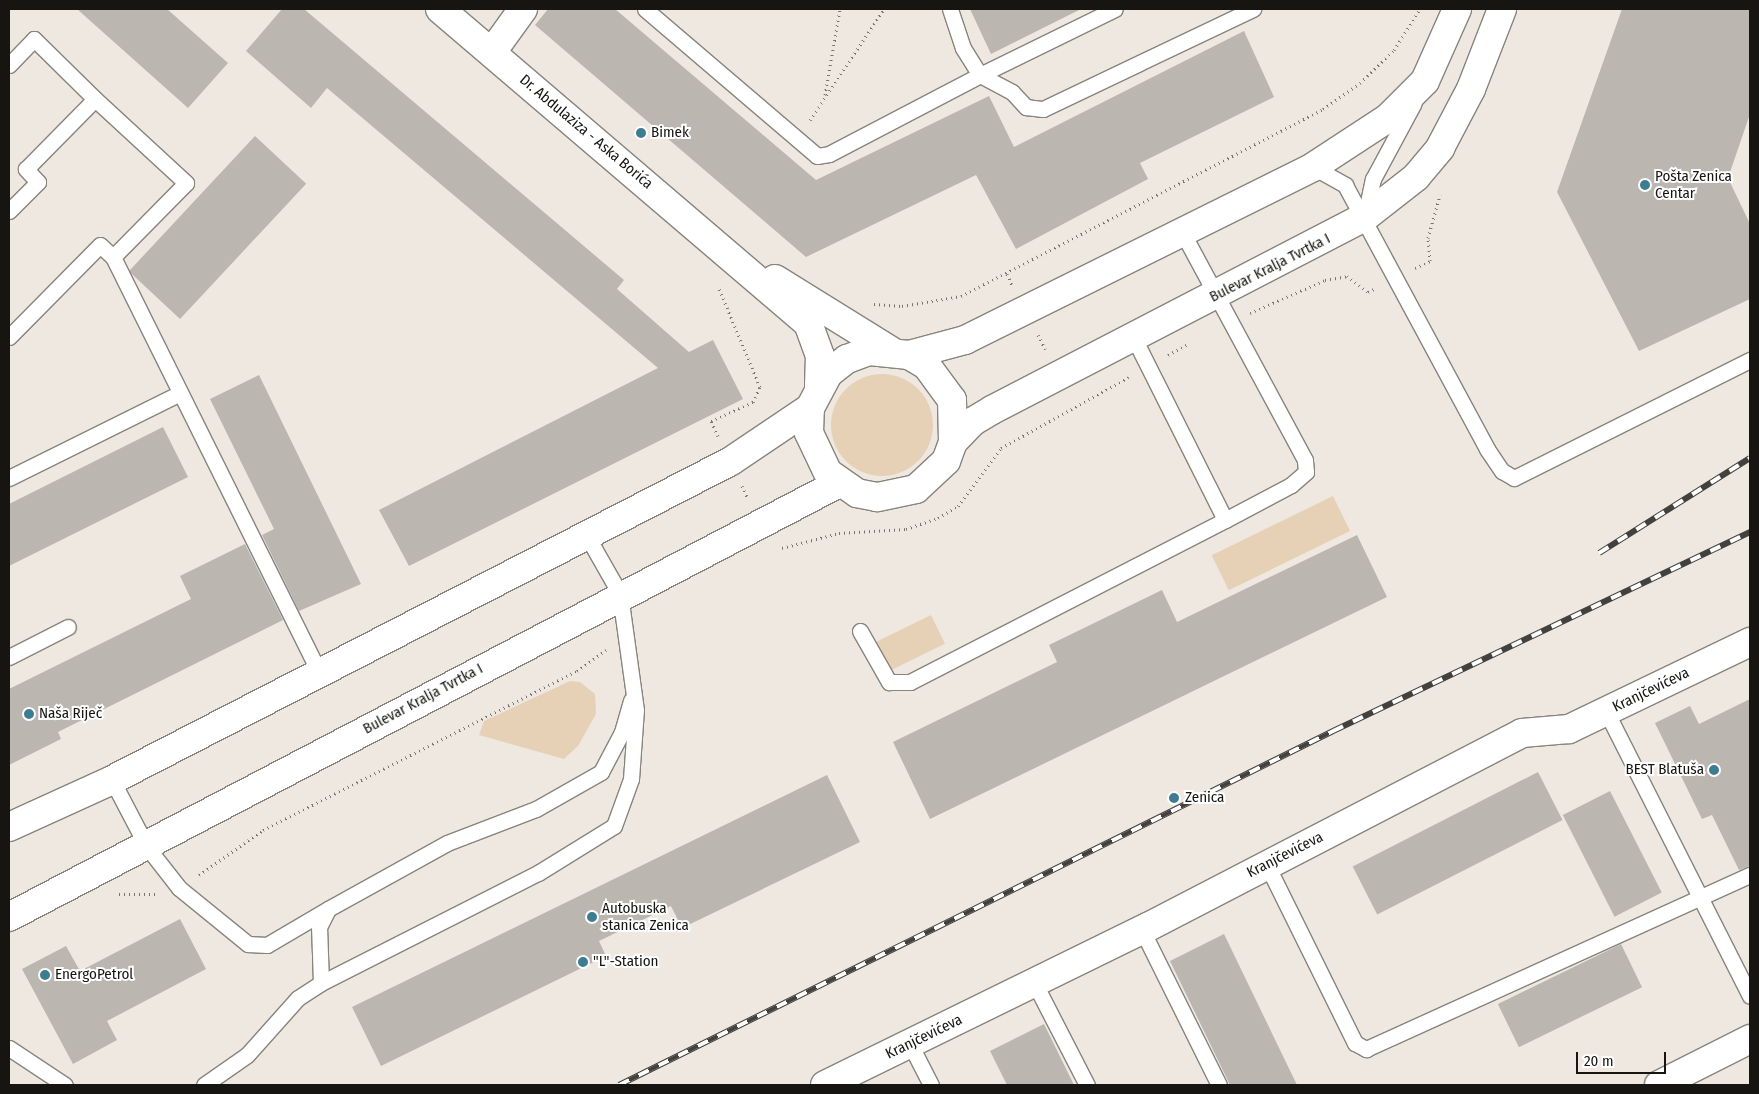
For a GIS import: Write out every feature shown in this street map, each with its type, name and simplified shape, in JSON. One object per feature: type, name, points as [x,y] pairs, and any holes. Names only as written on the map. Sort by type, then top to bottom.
[{"type":"street","name":"Dr. Abdulaziza - Aska Borića","points":[[440,9],[732,256],[808,323],[820,356],[814,397]]},
{"type":"street","points":[[492,52],[523,9]]},
{"type":"street","points":[[9,827],[112,780],[730,461],[814,397],[847,359],[868,351],[900,353],[965,340],[1313,167],[1388,118],[1425,81],[1457,9]]},
{"type":"street","name":"Bulevar Kralja Tvrtka I","points":[[9,917],[147,847],[620,594],[839,483],[877,497],[897,496],[933,477],[953,442],[972,422],[1215,297],[1365,217],[1416,176],[1440,148],[1471,89],[1502,9]]},
{"type":"street","name":"Dr. Abdulaziza - Aska Borića","points":[[732,256],[812,299],[865,338],[900,353]]},
{"type":"street","points":[[900,353],[928,366],[952,400],[953,442]]},
{"type":"street","points":[[814,397],[813,448],[839,483]]},
{"type":"street","name":"Kranjčevićeva","points":[[825,1085],[1142,930],[1522,733],[1569,730],[1750,642]]},
{"type":"street","points":[[1659,1085],[1750,1040]]},
{"type":"lane","points":[[644,9],[796,142],[817,156],[829,154],[980,76],[1116,9]]},
{"type":"lane","points":[[950,9],[963,48],[980,76],[1012,92],[1026,107],[1043,109],[1253,9]]},
{"type":"lane","points":[[9,65],[34,39],[95,99],[186,183],[113,257]]},
{"type":"lane","points":[[1365,217],[1373,179],[1425,81]]},
{"type":"lane","points":[[9,211],[38,182],[26,169],[95,99]]},
{"type":"lane","points":[[1313,167],[1345,185],[1365,217],[1487,449],[1502,471],[1514,478],[1750,360]]},
{"type":"lane","points":[[860,631],[889,682],[901,684],[1225,520],[1291,485],[1306,472],[1305,460],[1215,297],[1182,232]]},
{"type":"lane","points":[[9,337],[100,245],[113,257],[320,674]]},
{"type":"lane","points":[[1134,338],[1225,520]]},
{"type":"lane","points":[[9,478],[180,393]]},
{"type":"lane","points":[[204,1085],[247,1055],[298,998],[321,983],[538,873],[589,845],[614,826],[632,772],[634,683],[620,594],[587,536]]},
{"type":"lane","points":[[9,657],[68,627]]},
{"type":"lane","points":[[112,780],[147,847],[179,888],[257,948],[447,843],[536,808],[602,772],[622,732],[634,683]]},
{"type":"lane","points":[[1606,711],[1750,996]]},
{"type":"lane","points":[[1267,865],[1356,1043],[1366,1050],[1750,875]]},
{"type":"lane","points":[[321,983],[319,927],[328,909]]},
{"type":"lane","points":[[1142,930],[1218,1085]]},
{"type":"lane","points":[[1034,982],[1087,1085]]},
{"type":"lane","points":[[910,1044],[930,1085]]},
{"type":"lane","points":[[9,1048],[65,1085]]},
{"type":"path","points":[[825,98],[840,9]]},
{"type":"path","points":[[796,142],[884,9]]},
{"type":"path","points":[[867,303],[902,306],[961,296],[1007,274],[1323,109],[1360,83],[1394,50],[1420,9]]},
{"type":"path","points":[[711,421],[752,402],[760,387],[718,285],[732,256]]},
{"type":"path","points":[[1007,274],[1075,406]]},
{"type":"path","points":[[774,551],[839,533],[906,529],[938,518],[958,506],[1000,448],[1148,366],[1230,323],[1326,280],[1348,276],[1368,292]]},
{"type":"path","points":[[114,894],[146,896],[179,888],[263,830],[577,671],[626,634]]},
{"type":"shaded area","points":[[882,374],[902,378],[918,389],[929,405],[933,425],[929,445],[918,461],[902,472],[882,476],[862,472],[846,461],[835,445],[831,425],[835,405],[846,389],[862,378]]},
{"type":"shaded area","points":[[1333,496],[1350,531],[1229,590],[1212,555]]},
{"type":"shaded area","points":[[931,615],[945,644],[889,671],[875,642]]},
{"type":"shaded area","points":[[570,681],[580,682],[595,694],[596,714],[578,746],[564,759],[479,735],[484,721]]},
{"type":"building","points":[[77,9],[167,9],[228,63],[188,108]]},
{"type":"building","points":[[282,9],[304,9],[624,280],[617,289],[689,352],[713,340],[743,399],[409,566],[379,510],[658,368],[327,88],[311,108],[246,51]]},
{"type":"building","points":[[548,9],[615,9],[816,180],[989,96],[1014,147],[1244,31],[1274,97],[1140,163],[1148,179],[1016,249],[976,175],[806,257],[535,25]]},
{"type":"building","points":[[970,9],[1081,9],[991,54]]},
{"type":"building","name":"Pošta Zenica Centar","points":[[1622,9],[1750,9],[1750,114],[1728,178],[1750,224],[1750,299],[1639,351],[1557,192]]},
{"type":"building","points":[[255,136],[306,184],[180,319],[129,271]]},
{"type":"building","points":[[259,375],[361,584],[299,611],[262,535],[274,529],[210,399]]},
{"type":"building","points":[[163,427],[188,477],[9,566],[9,504]]},
{"type":"building","points":[[1357,535],[1387,597],[930,819],[893,742],[1057,662],[1049,645],[1162,590],[1177,622]]},
{"type":"building","points":[[245,544],[283,620],[58,732],[61,739],[9,765],[9,689],[191,599],[180,576]]},
{"type":"building","name":"BEST Blatuša","points":[[1750,699],[1750,866],[1739,870],[1712,815],[1702,819],[1655,723],[1690,706],[1699,724]]},
{"type":"building","points":[[1538,772],[1563,820],[1377,915],[1353,866]]},
{"type":"building","name":"Autobuska stanica Zenica","points":[[827,775],[860,842],[682,928],[671,906],[599,941],[606,956],[381,1066],[352,1007]]},
{"type":"building","points":[[1610,791],[1662,893],[1615,917],[1563,815]]},
{"type":"building","points":[[180,919],[206,969],[107,1021],[117,1040],[73,1064],[22,969],[66,946],[80,971]]},
{"type":"building","points":[[1224,934],[1297,1085],[1230,1085],[1170,961]]},
{"type":"building","points":[[1621,944],[1642,987],[1519,1047],[1498,1004]]},
{"type":"building","points":[[1044,1024],[1074,1085],[1007,1085],[990,1051]]},
{"type":"railway","points":[[1599,553],[1750,458]]},
{"type":"railway","points":[[619,1085],[1333,731],[1750,532]]},
{"type":"place","name":"Bimek","points":[[641,133]]},
{"type":"place","name":"Pošta Zenica Centar","points":[[1645,185]]},
{"type":"place","name":"Naša Riječ","points":[[29,714]]},
{"type":"place","name":"BEST Blatuša","points":[[1714,770]]},
{"type":"place","name":"Zenica","points":[[1174,798]]},
{"type":"place","name":"Autobuska stanica Zenica","points":[[592,917]]},
{"type":"place","name":"\"L\"-Station","points":[[583,962]]},
{"type":"place","name":"EnergoPetrol","points":[[45,975]]}]
